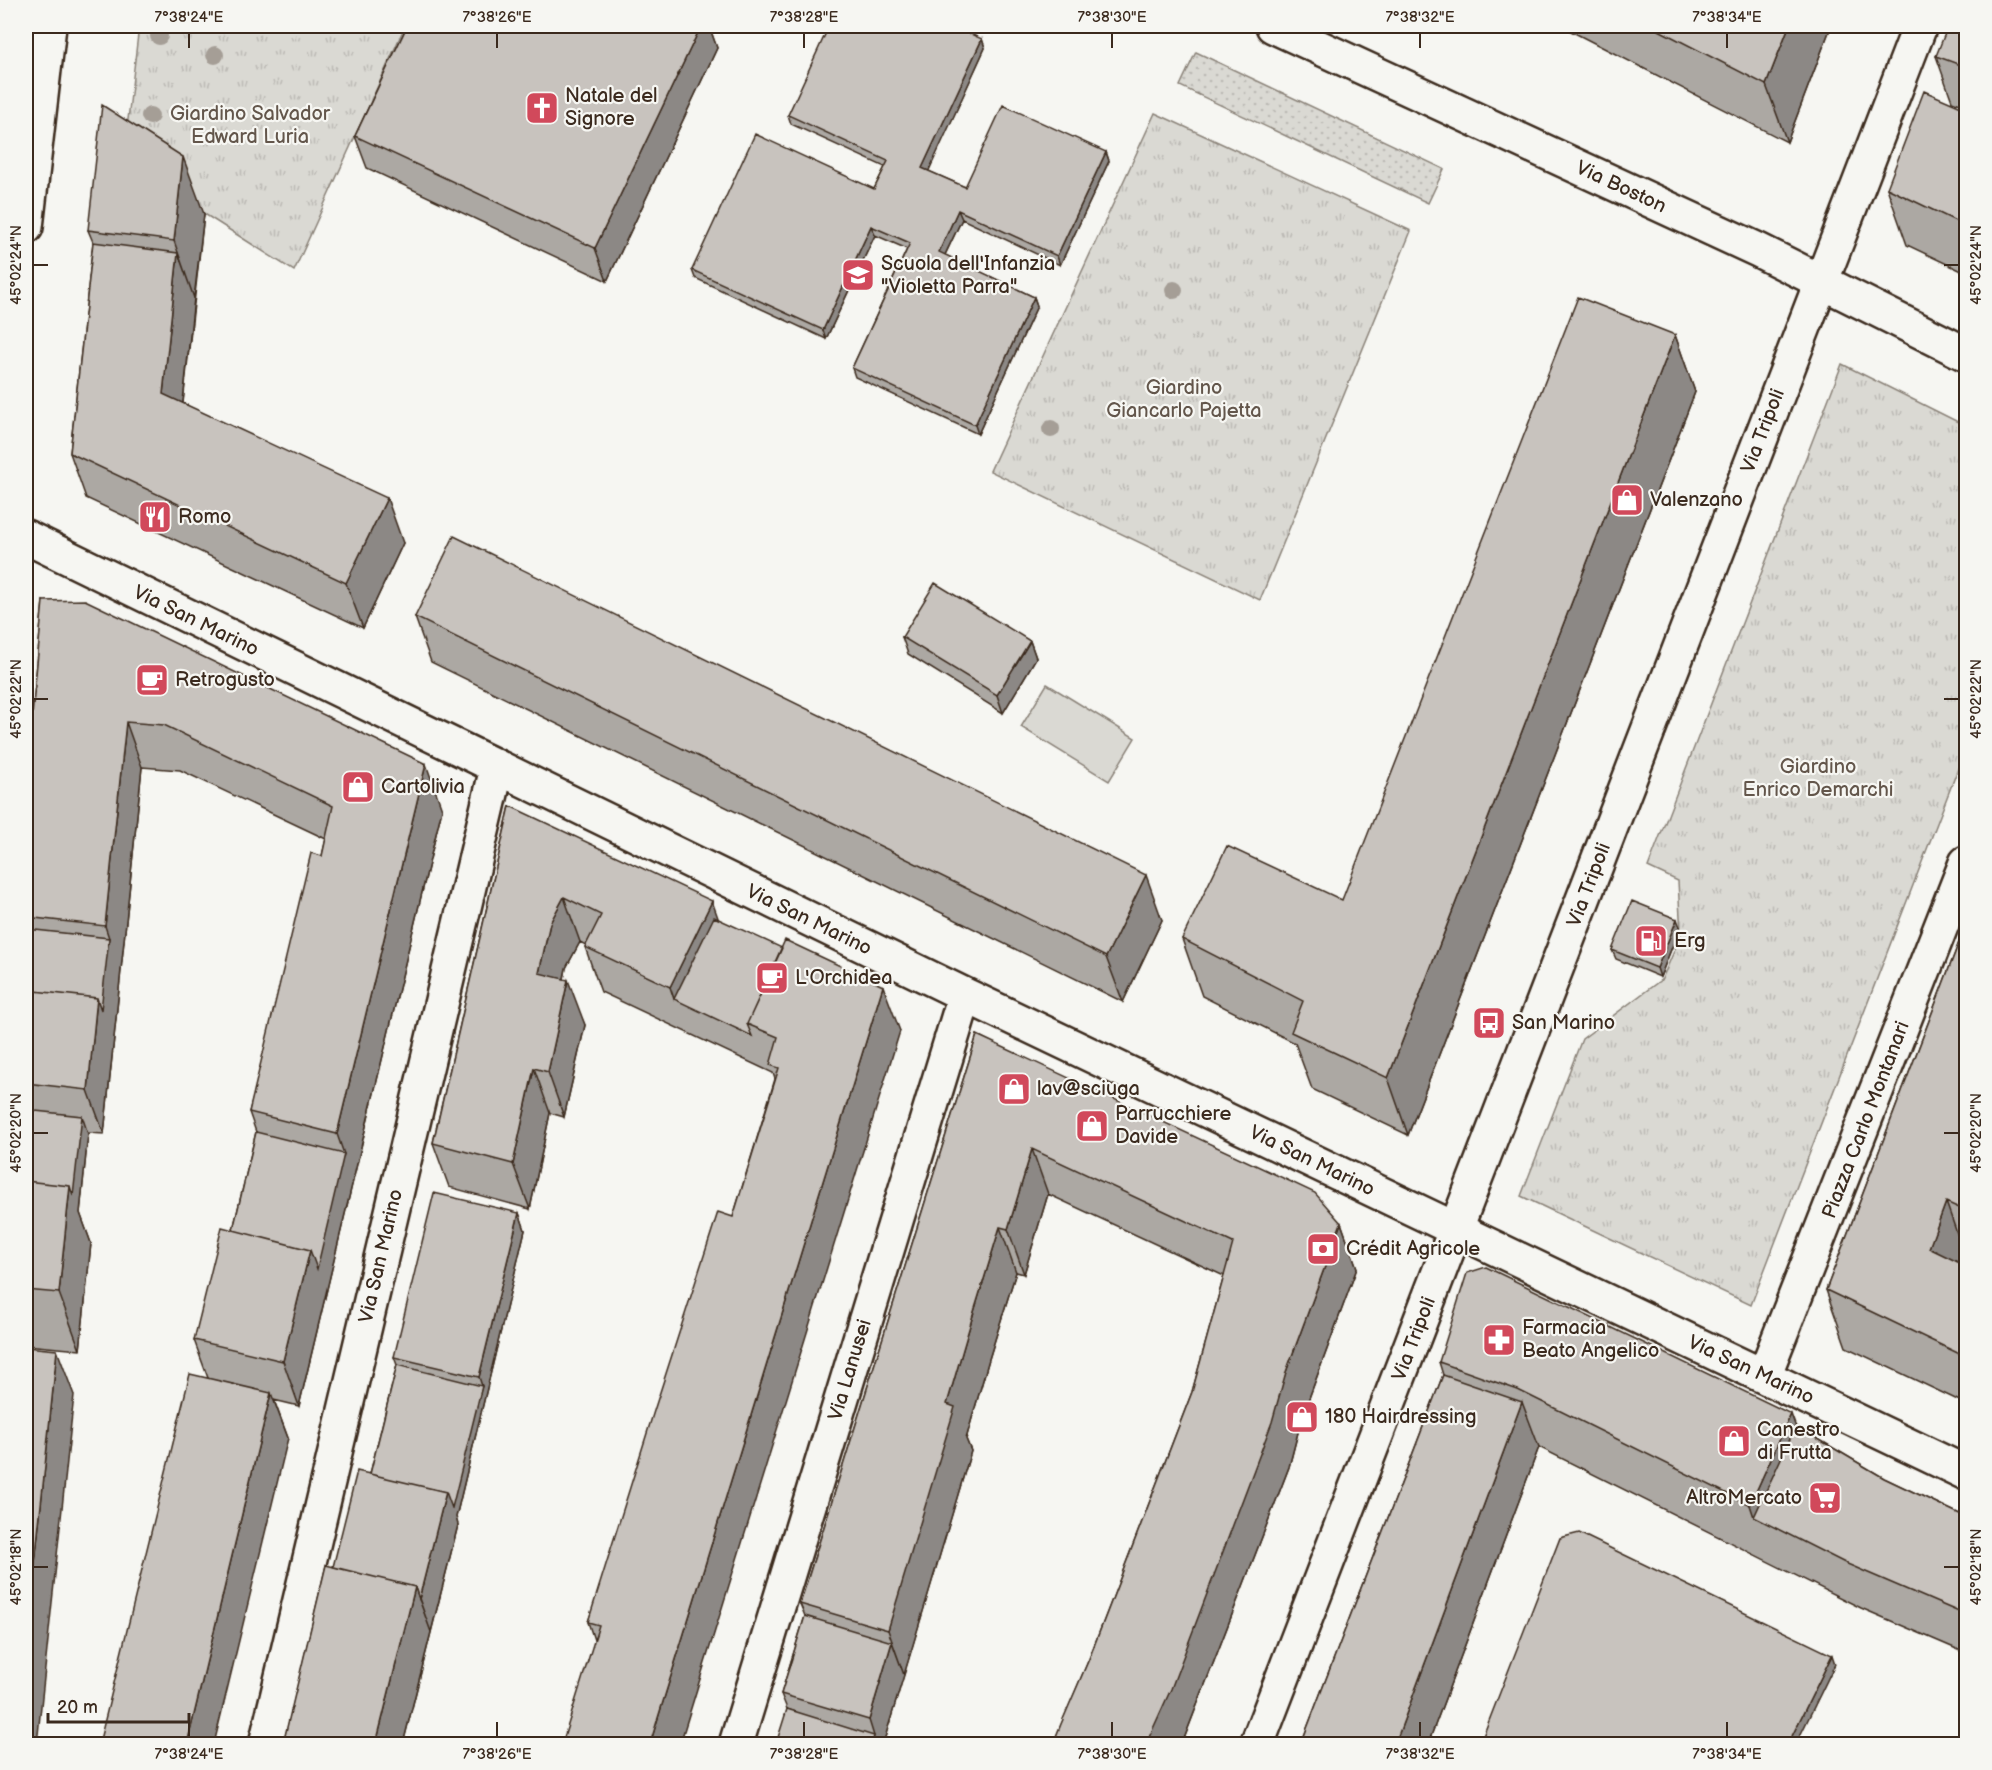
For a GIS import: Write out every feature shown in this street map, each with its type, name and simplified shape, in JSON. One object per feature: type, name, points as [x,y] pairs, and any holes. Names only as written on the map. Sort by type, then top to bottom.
[{"type":"street","points":[[26,227],[48,26]]},
{"type":"street","name":"Via Boston","points":[[1273,26],[1823,282],[1966,354]]},
{"type":"street","name":"Via Tripoli","points":[[1257,1744],[1920,26]]},
{"type":"street","name":"Via San Marino","points":[[26,537],[965,995],[1966,1473]]},
{"type":"street","name":"Via San Marino","points":[[266,1744],[496,768]]},
{"type":"street","name":"Piazza Carlo Montanari","points":[[1764,1376],[1966,863]]},
{"type":"street","name":"Via Lanusei","points":[[735,1744],[965,995]]},
{"type":"green space","name":"Giardino Salvador Edward Luria","points":[[139,26],[405,26],[294,271],[123,162]]},
{"type":"green space","points":[[1196,52],[1444,169],[1428,203],[1180,86]]},
{"type":"green space","name":"Giardino Giancarlo Pajetta","points":[[1155,113],[1411,231],[1260,600],[990,471]]},
{"type":"green space","name":"Giardino Enrico Demarchi","points":[[1842,364],[1966,426],[1966,748],[1751,1305],[1521,1196],[1582,1039],[1662,979],[1681,935],[1678,881],[1648,867]]},
{"type":"green space","points":[[1047,684],[1135,738],[1109,781],[1021,727]]},
{"type":"building","name":"Natale del Signore","points":[[407,26],[701,26],[595,248],[355,136]]},
{"type":"building","points":[[829,26],[953,26],[982,39],[922,168],[965,187],[1003,105],[1106,152],[1057,256],[958,210],[939,252],[1034,297],[975,425],[852,368],[910,243],[871,226],[823,330],[692,270],[755,134],[874,189],[888,161],[788,115]]},
{"type":"building","points":[[1651,26],[1789,26],[1766,85]]},
{"type":"building","points":[[1948,26],[1966,26],[1966,67],[1936,56]]},
{"type":"building","points":[[1924,91],[1966,109],[1966,226],[1887,188]]},
{"type":"building","points":[[102,105],[183,157],[174,241],[88,230]]},
{"type":"building","points":[[93,242],[178,253],[163,394],[387,498],[346,583],[70,453]]},
{"type":"building","points":[[1578,297],[1675,335],[1388,1078],[1291,1032],[1303,1001],[1182,939],[1227,846],[1342,900]]},
{"type":"building","points":[[454,536],[1146,875],[1106,957],[415,617]]},
{"type":"building","points":[[935,583],[1030,641],[997,695],[902,637]]},
{"type":"building","points":[[85,600],[426,764],[337,1134],[249,1112],[311,853],[322,856],[333,806],[164,725],[126,722],[105,926],[26,917],[26,779],[43,601]]},
{"type":"building","points":[[510,806],[712,901],[670,987],[585,947],[601,915],[564,897],[550,923],[539,973],[568,980],[548,1072],[534,1068],[513,1164],[433,1143]]},
{"type":"building","points":[[1632,901],[1677,919],[1657,968],[1612,950]]},
{"type":"building","points":[[714,917],[782,948],[747,1024],[752,1036],[674,999]]},
{"type":"building","points":[[1966,924],[1966,1211],[1946,1202],[1929,1248],[1966,1266],[1966,1357],[1826,1290]]},
{"type":"building","points":[[26,929],[109,938],[101,1010],[97,998],[26,990]]},
{"type":"building","points":[[785,940],[883,986],[650,1744],[562,1744],[599,1625],[588,1622],[653,1414],[718,1212],[733,1217],[779,1068],[770,1065],[778,1037],[747,1024]]},
{"type":"building","points":[[26,990],[97,998],[88,1090],[26,1083]]},
{"type":"building","points":[[977,1035],[1315,1193],[1341,1223],[1286,1372],[1272,1422],[1171,1689],[1146,1744],[1053,1744],[1089,1659],[1192,1392],[1233,1243],[1032,1149],[1008,1229],[1000,1227],[973,1315],[947,1404],[955,1407],[888,1630],[800,1604]]},
{"type":"building","points":[[26,1110],[82,1116],[73,1196],[70,1186],[26,1181]]},
{"type":"building","points":[[256,1132],[344,1154],[317,1269],[310,1250],[233,1230]]},
{"type":"building","points":[[26,1181],[70,1186],[59,1293],[26,1290]]},
{"type":"building","points":[[434,1193],[519,1213],[479,1377],[394,1357]]},
{"type":"building","points":[[222,1227],[310,1250],[283,1361],[194,1340]]},
{"type":"building","points":[[1486,1267],[1791,1414],[1750,1505],[1518,1390],[1439,1362],[1467,1273]]},
{"type":"building","points":[[26,1347],[57,1350],[26,1650]]},
{"type":"building","points":[[397,1365],[482,1386],[452,1508],[446,1492],[370,1474]]},
{"type":"building","points":[[190,1374],[271,1393],[187,1744],[99,1744]]},
{"type":"building","points":[[1443,1375],[1522,1402],[1395,1744],[1301,1744]]},
{"type":"building","points":[[1796,1426],[1884,1478],[1966,1517],[1966,1615],[1845,1563],[1754,1517]]},
{"type":"building","points":[[357,1471],[446,1492],[419,1599],[415,1587],[333,1567]]},
{"type":"building","points":[[1579,1533],[1832,1655],[1788,1744],[1480,1744],[1560,1538]]},
{"type":"building","points":[[326,1565],[415,1587],[376,1744],[283,1744]]},
{"type":"building","points":[[805,1616],[892,1642],[869,1720],[781,1694]]},
{"type":"building","points":[[787,1709],[874,1736],[872,1744],[776,1744]]},
{"type":"place","name":"Natale del Signore","points":[[542,108]]},
{"type":"place","name":"Scuola dell'Infanzia \"Violetta Parra\"","points":[[858,275]]},
{"type":"place","name":"Valenzano","points":[[1627,500]]},
{"type":"place","name":"Romo","points":[[155,517]]},
{"type":"place","name":"Retrogusto","points":[[152,680]]},
{"type":"place","name":"Cartolivia","points":[[358,787]]},
{"type":"place","name":"Erg","points":[[1651,941]]},
{"type":"place","name":"L'Orchidea","points":[[772,978]]},
{"type":"place","name":"San Marino","points":[[1489,1023]]},
{"type":"place","name":"lav@sciuga","points":[[1014,1089]]},
{"type":"place","name":"Parrucchiere Davide","points":[[1092,1126]]},
{"type":"place","name":"Crédit Agricole","points":[[1323,1249]]},
{"type":"place","name":"Farmacia Beato Angelico","points":[[1499,1340]]},
{"type":"place","name":"180 Hairdressing","points":[[1302,1417]]},
{"type":"place","name":"Canestro di Frutta","points":[[1734,1441]]},
{"type":"place","name":"AltroMercato","points":[[1825,1498]]}]
